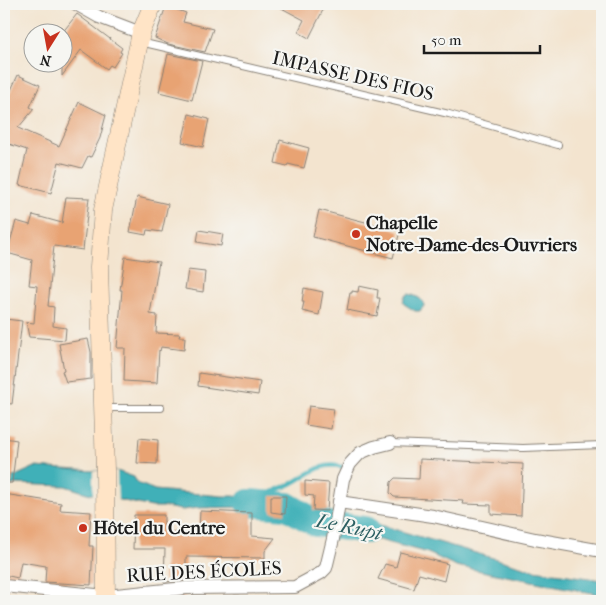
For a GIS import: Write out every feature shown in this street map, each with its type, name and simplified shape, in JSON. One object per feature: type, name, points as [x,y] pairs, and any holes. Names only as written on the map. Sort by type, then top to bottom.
[{"type":"main road","points":[[106,599],[106,504],[99,267],[103,210],[141,37],[153,4]]},
{"type":"street","points":[[76,4],[141,37]]},
{"type":"street","name":"RUE DES ÉCOLES","points":[[4,586],[106,599],[186,588],[295,587],[321,573],[326,568],[343,479],[354,460],[360,453],[390,443]]},
{"type":"street","points":[[339,502],[433,516],[602,551]]},
{"type":"lane","name":"IMPASSE DES FIOS","points":[[141,37],[449,114],[558,145]]},
{"type":"lane","points":[[103,408],[161,408]]},
{"type":"lane","points":[[390,443],[522,448],[602,445]]},
{"type":"water","points":[[409,294],[423,301],[424,306],[420,311],[415,311],[404,304],[405,296]]},
{"type":"water","points":[[35,467],[117,471],[134,477],[137,483],[155,490],[222,496],[271,496],[271,512],[245,507],[182,510],[152,507],[87,493],[65,486],[16,484],[4,487],[4,478],[13,477]]},
{"type":"water","points":[[345,521],[380,525],[534,570],[602,580],[602,595],[456,566],[428,553],[379,540],[338,534],[340,523]]},
{"type":"pier","points":[[93,471],[117,471],[118,502],[93,497]]},
{"type":"building","points":[[274,4],[326,4],[309,38],[298,32],[304,20]]},
{"type":"building","points":[[166,6],[186,13],[183,22],[213,29],[205,52],[168,44],[155,38]]},
{"type":"building","points":[[77,14],[122,48],[120,52],[122,53],[113,67],[110,65],[107,69],[81,50],[72,62],[71,22]]},
{"type":"building","points":[[168,54],[202,61],[192,100],[159,92]]},
{"type":"building","points":[[18,75],[40,85],[30,107],[34,109],[18,128],[59,146],[79,102],[106,115],[100,138],[91,157],[88,156],[82,168],[59,162],[51,193],[19,185],[27,150],[6,143],[4,146],[4,105]]},
{"type":"building","points":[[189,114],[209,119],[203,147],[182,142]]},
{"type":"building","points":[[280,140],[309,148],[304,168],[275,163]]},
{"type":"building","points":[[66,197],[89,198],[83,250],[54,246],[48,306],[54,307],[53,326],[66,328],[65,340],[29,337],[26,322],[34,323],[37,286],[29,285],[32,260],[7,253],[16,221],[30,225],[33,215],[62,223]]},
{"type":"building","points":[[137,197],[168,204],[162,232],[147,230],[146,235],[130,232]]},
{"type":"building","name":"Chapelle Notre-Dame-des-Ouvriers","points":[[319,210],[400,231],[393,258],[313,237]]},
{"type":"building","points":[[199,230],[223,234],[221,246],[197,242]]},
{"type":"building","points":[[125,257],[159,262],[150,314],[157,315],[156,333],[180,334],[179,337],[185,337],[184,350],[161,347],[159,350],[157,383],[124,381],[125,348],[117,348],[122,290],[120,290]]},
{"type":"building","points":[[188,270],[205,272],[203,292],[185,289]]},
{"type":"building","points":[[359,286],[378,290],[377,298],[380,298],[377,316],[347,310],[350,293],[352,291],[358,292]]},
{"type":"building","points":[[304,288],[323,292],[319,315],[302,311]]},
{"type":"building","points":[[5,319],[22,321],[12,404],[4,403]]},
{"type":"building","points":[[88,339],[91,352],[91,379],[66,382],[62,371],[64,370],[59,344]]},
{"type":"building","points":[[199,373],[260,382],[258,395],[198,386]]},
{"type":"building","points":[[309,406],[334,409],[331,429],[306,425]]},
{"type":"building","points":[[4,438],[17,440],[12,483],[4,483]]},
{"type":"building","points":[[139,438],[158,440],[157,464],[137,463]]},
{"type":"building","points":[[420,459],[523,464],[521,516],[491,514],[491,505],[463,504],[464,501],[394,497],[390,493],[391,482],[395,478],[419,479]]},
{"type":"building","points":[[305,481],[329,483],[327,511],[313,510],[314,496],[305,495]]},
{"type":"building","points":[[4,494],[61,503],[60,510],[91,512],[89,546],[93,546],[91,585],[45,582],[46,566],[21,562],[18,578],[4,575],[4,554],[8,521],[4,521]]},
{"type":"building","points":[[271,496],[286,496],[285,514],[271,512]]},
{"type":"building","points":[[200,511],[252,513],[252,536],[275,538],[265,551],[265,558],[186,557],[186,580],[164,582],[165,549],[133,549],[134,515],[164,515],[164,532],[199,532]]},
{"type":"building","points":[[400,552],[448,564],[444,581],[419,574],[414,589],[378,579],[385,564],[396,567]]},
{"type":"building","points":[[185,596],[185,601],[167,601],[166,598]]},
{"type":"waterway","points":[[260,500],[321,467],[342,467]]},
{"type":"waterway","name":"Le Rupt","points":[[249,503],[287,506],[316,523],[366,530]]},
{"type":"place","name":"Chapelle Notre-Dame-des-Ouvriers","points":[[356,234]]},
{"type":"place","name":"Hôtel du Centre","points":[[83,528]]}]
